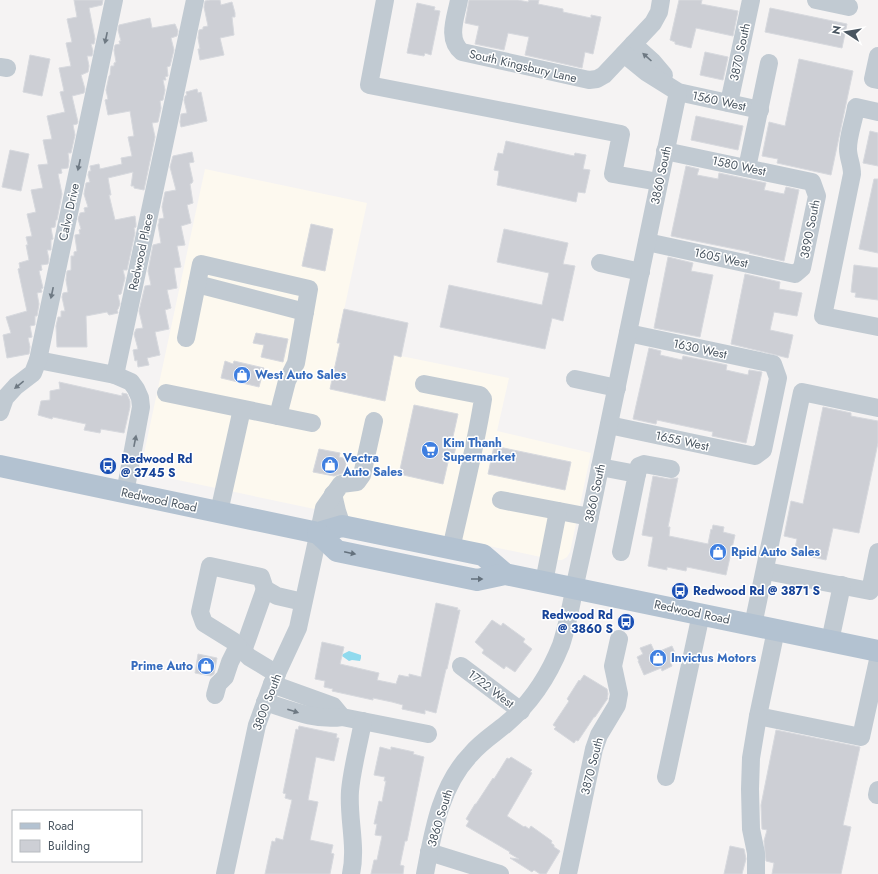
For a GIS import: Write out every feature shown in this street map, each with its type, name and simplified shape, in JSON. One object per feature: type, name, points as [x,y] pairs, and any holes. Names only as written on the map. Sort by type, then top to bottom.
[{"type":"main road","name":"Redwood Road","points":[[0,466],[318,534],[336,551],[477,580],[505,574],[878,651]]},
{"type":"main road","name":"Redwood Road","points":[[342,526],[483,555],[505,574]]},
{"type":"main road","points":[[318,534],[342,526]]},
{"type":"street","name":"Calvo Drive","points":[[0,412],[5,398],[16,386],[33,373],[38,360],[114,0]]},
{"type":"street","name":"Redwood Place","points":[[115,375],[195,0]]},
{"type":"street","points":[[386,0],[369,85],[621,134],[613,174],[659,182]]},
{"type":"street","name":"South Kingsbury Lane","points":[[460,0],[452,33],[453,39],[458,48],[467,54],[589,80],[604,75],[628,49]]},
{"type":"street","points":[[661,0],[657,17],[628,49],[654,62],[678,92]]},
{"type":"street","name":"3870 South","points":[[729,103],[751,0]]},
{"type":"street","points":[[816,0],[849,7]]},
{"type":"street","points":[[878,56],[873,78],[878,80]]},
{"type":"street","points":[[747,168],[769,63]]},
{"type":"street","name":"3860 South","points":[[425,874],[436,822],[444,796],[456,774],[470,754],[487,738],[506,725],[521,711],[535,694],[550,670],[561,644],[575,588],[678,92]]},
{"type":"street","name":"1560 West","points":[[678,92],[760,110]]},
{"type":"street","points":[[878,112],[856,108],[848,147],[848,156],[852,165],[852,174],[823,316],[878,327]]},
{"type":"street","name":"1580 West","points":[[665,151],[812,182]]},
{"type":"street","name":"3890 South","points":[[794,274],[802,268],[817,196],[812,182]]},
{"type":"street","name":"1605 West","points":[[647,242],[794,274]]},
{"type":"street","points":[[600,263],[641,272]]},
{"type":"street","points":[[186,338],[196,284],[305,312],[296,363],[287,381],[278,416]]},
{"type":"street","name":"1630 West","points":[[628,333],[773,364],[778,378],[763,450],[755,456]]},
{"type":"street","points":[[38,360],[115,375],[131,382],[136,389],[140,398],[139,422],[125,493]]},
{"type":"street","points":[[576,379],[617,388]]},
{"type":"street","points":[[424,384],[480,395],[483,400],[476,440],[451,549]]},
{"type":"street","points":[[754,625],[802,392],[878,408]]},
{"type":"street","points":[[166,393],[312,423]]},
{"type":"street","points":[[219,512],[242,409]]},
{"type":"street","points":[[342,526],[336,511],[333,494],[341,484],[357,482],[362,475],[374,421]]},
{"type":"street","name":"1655 West","points":[[609,425],[755,456]]},
{"type":"street","points":[[621,552],[639,466],[644,464],[671,469]]},
{"type":"street","points":[[600,467],[637,474]]},
{"type":"street","name":"3800 South","points":[[225,874],[252,745],[265,702],[274,679],[298,628],[324,508],[333,494]]},
{"type":"street","points":[[501,500],[590,517]]},
{"type":"street","points":[[544,582],[558,511]]},
{"type":"street","points":[[766,570],[870,591],[878,552]]},
{"type":"street","points":[[303,602],[277,596],[265,588],[261,577],[210,566],[200,612],[204,623],[233,641],[274,679],[333,706],[342,717]]},
{"type":"street","points":[[830,641],[842,585]]},
{"type":"street","points":[[215,695],[218,684],[225,677],[230,662],[241,649],[265,588]]},
{"type":"street","points":[[666,777],[701,614]]},
{"type":"street","points":[[756,874],[756,853],[752,830],[750,790],[751,758],[776,630]]},
{"type":"street","name":"3870 South","points":[[568,874],[594,749],[599,735],[617,705],[619,694],[614,666],[619,639]]},
{"type":"street","points":[[758,716],[861,737],[878,660]]},
{"type":"street","name":"1722 West","points":[[461,666],[521,711]]},
{"type":"street","points":[[265,702],[300,713],[330,718],[342,717],[428,734]]},
{"type":"street","points":[[351,874],[353,850],[350,791],[363,721]]},
{"type":"street","points":[[878,790],[878,795]]},
{"type":"street","points":[[429,852],[500,874]]},
{"type":"shaded area","points":[[205,169],[367,203],[337,343],[509,378],[497,431],[591,453],[570,552],[567,557],[562,560],[555,560],[140,472]]},
{"type":"water","points":[[349,651],[361,655],[360,661],[349,661],[342,656]]},
{"type":"building","points":[[74,0],[103,0],[102,5],[89,8],[95,39],[94,44],[91,44],[93,51],[92,56],[87,56],[89,66],[88,72],[81,75],[85,89],[84,93],[72,96],[78,122],[77,124],[73,125],[75,135],[71,153],[68,153],[68,168],[61,169],[62,173],[58,174],[62,194],[55,227],[51,228],[53,239],[51,240],[51,250],[47,250],[49,259],[48,264],[41,265],[42,270],[39,271],[43,288],[41,289],[42,292],[37,293],[39,304],[37,316],[35,316],[35,325],[30,326],[32,337],[28,338],[30,347],[29,354],[7,358],[3,335],[11,333],[6,317],[27,311],[18,269],[20,268],[19,263],[29,260],[26,237],[32,236],[27,214],[36,212],[31,190],[43,188],[38,165],[48,164],[43,140],[52,139],[47,116],[65,112],[60,92],[64,91],[59,68],[71,66],[66,43],[72,42],[67,19],[77,17]]},
{"type":"building","points":[[220,0],[221,5],[232,2],[235,13],[235,17],[232,17],[234,35],[220,38],[224,55],[200,60],[198,49],[200,49],[198,38],[199,30],[208,26],[204,7],[205,1]]},
{"type":"building","points":[[469,0],[518,0],[528,2],[529,0],[539,0],[538,4],[563,9],[563,12],[591,18],[591,15],[601,17],[593,54],[585,52],[582,68],[525,55],[529,37],[508,33],[504,50],[475,44],[479,26],[465,23]]},
{"type":"building","points":[[679,0],[702,0],[701,4],[738,11],[733,36],[696,28],[691,48],[675,44],[675,42],[670,40]]},
{"type":"building","points":[[417,3],[435,7],[434,10],[440,11],[431,55],[425,53],[424,56],[407,53]]},
{"type":"building","points":[[770,8],[847,24],[842,48],[765,32]]},
{"type":"building","points":[[150,18],[152,28],[175,24],[178,31],[177,36],[171,38],[174,50],[170,66],[167,67],[168,76],[165,77],[166,80],[163,80],[165,90],[163,100],[160,101],[161,108],[158,122],[152,123],[155,137],[144,190],[131,186],[133,172],[108,178],[111,195],[109,195],[115,220],[135,216],[136,224],[127,270],[123,270],[125,278],[121,294],[118,295],[120,304],[117,310],[118,313],[109,315],[107,312],[86,316],[87,347],[57,347],[56,326],[58,317],[61,317],[61,311],[65,311],[62,297],[63,293],[68,292],[66,280],[67,271],[71,270],[71,256],[74,256],[74,252],[77,251],[75,235],[80,234],[79,230],[81,229],[78,219],[80,213],[85,212],[84,208],[88,207],[84,194],[86,183],[90,182],[88,175],[89,171],[91,171],[90,166],[99,164],[100,169],[122,164],[121,158],[132,156],[128,137],[134,136],[130,111],[108,115],[105,100],[108,99],[106,90],[111,66],[114,66],[114,63],[116,62],[114,50],[115,45],[120,44],[119,41],[121,41],[118,30],[119,25]]},
{"type":"building","points":[[705,52],[728,57],[723,80],[700,75]]},
{"type":"building","points":[[30,55],[50,59],[42,96],[23,92]]},
{"type":"building","points":[[799,59],[853,71],[831,175],[777,163],[778,159],[762,156],[769,122],[785,126]]},
{"type":"building","points":[[197,89],[198,93],[201,92],[207,121],[181,127],[181,114],[187,113],[184,100],[185,96],[187,95],[186,92]]},
{"type":"building","points":[[696,116],[743,126],[738,150],[691,140]]},
{"type":"building","points":[[870,131],[878,133],[878,166],[863,163]]},
{"type":"building","points":[[506,141],[574,156],[575,153],[586,155],[583,169],[590,170],[585,193],[578,192],[576,202],[497,185],[499,171],[494,170],[498,153],[503,154]]},
{"type":"building","points":[[10,150],[29,154],[21,191],[2,187]]},
{"type":"building","points":[[192,152],[194,162],[189,163],[193,181],[190,184],[193,203],[187,205],[191,223],[181,226],[185,245],[177,246],[181,267],[174,268],[177,288],[167,290],[171,308],[165,310],[169,329],[155,332],[160,355],[147,358],[149,365],[138,367],[133,350],[138,349],[134,334],[136,329],[143,328],[139,311],[145,286],[151,285],[148,271],[153,245],[161,243],[158,225],[159,219],[164,218],[162,207],[165,192],[176,190],[170,167],[173,156]]},
{"type":"building","points":[[686,166],[699,169],[697,175],[718,179],[719,173],[766,183],[764,190],[784,194],[786,187],[799,190],[784,261],[749,253],[750,252],[671,236]]},
{"type":"building","points":[[874,179],[878,179],[878,253],[859,249]]},
{"type":"building","points":[[311,224],[333,229],[325,271],[302,266]]},
{"type":"building","points":[[504,229],[568,243],[563,264],[575,266],[563,321],[552,318],[545,349],[440,327],[449,285],[542,305],[549,273],[497,262]]},
{"type":"building","points":[[668,257],[693,263],[691,271],[713,275],[700,337],[654,328]]},
{"type":"building","points":[[854,265],[878,268],[878,300],[855,297],[856,293],[851,292]]},
{"type":"building","points":[[745,274],[780,282],[779,289],[802,293],[797,316],[774,312],[770,330],[793,335],[788,358],[731,344]]},
{"type":"building","points":[[344,309],[408,323],[401,357],[394,355],[385,401],[330,389],[340,343],[337,343]]},
{"type":"building","points":[[256,333],[288,339],[283,362],[261,357],[264,345],[253,343]]},
{"type":"building","points":[[649,348],[661,351],[660,355],[682,360],[683,356],[727,365],[726,370],[748,375],[749,370],[762,372],[746,443],[712,436],[713,432],[657,420],[656,424],[633,419]]},
{"type":"building","name":"West Auto Sales","points":[[225,361],[233,364],[234,361],[264,368],[259,387],[221,378]]},
{"type":"building","points":[[59,382],[122,396],[122,393],[127,394],[130,401],[130,407],[124,433],[101,429],[100,433],[84,430],[86,424],[53,417],[52,419],[38,415],[41,401],[50,400],[50,391],[60,389]]},
{"type":"building","name":"Kim Thanh Supermarket","points":[[414,405],[458,414],[452,441],[457,442],[453,459],[449,458],[443,484],[399,474]]},
{"type":"building","points":[[823,407],[851,413],[851,416],[878,421],[878,443],[859,533],[833,528],[826,560],[794,553],[797,539],[784,536],[791,501],[803,504]]},
{"type":"building","points":[[494,446],[571,462],[565,490],[488,474]]},
{"type":"building","name":"Vectra Auto Sales","points":[[319,449],[340,453],[339,457],[347,459],[344,473],[334,476],[313,472]]},
{"type":"building","points":[[653,476],[669,479],[678,478],[668,527],[670,527],[669,536],[708,544],[713,525],[724,527],[723,532],[735,535],[726,575],[687,567],[686,571],[667,567],[667,570],[648,566],[653,537],[642,535]]},
{"type":"building","points":[[436,603],[458,608],[457,610],[460,610],[436,713],[425,710],[425,714],[402,709],[403,705],[392,702],[373,698],[373,700],[332,691],[333,689],[324,687],[325,681],[315,679],[322,642],[344,647],[340,664],[379,673],[377,680],[396,684],[399,675],[409,677],[409,674],[421,677]]},
{"type":"building","points":[[492,620],[501,626],[503,623],[525,639],[523,642],[532,649],[515,672],[506,666],[504,669],[482,653],[484,650],[475,642]]},
{"type":"building","name":"Invictus Motors","points":[[651,644],[655,653],[672,646],[678,660],[671,663],[672,666],[662,671],[661,668],[644,675],[637,657],[643,654],[640,648]]},
{"type":"building","name":"Prime Auto","points":[[198,654],[217,658],[214,674],[211,676],[195,673]]},
{"type":"building","points":[[584,675],[607,689],[608,698],[578,741],[576,740],[574,743],[554,729],[556,727],[553,725],[569,701],[567,699]]},
{"type":"building","points":[[299,726],[337,734],[336,738],[339,738],[334,761],[316,757],[308,800],[318,802],[310,840],[333,845],[331,853],[334,854],[330,874],[265,874],[272,841],[275,842],[276,838],[283,840],[292,800],[285,798],[286,794],[283,793],[296,729],[298,730]]},
{"type":"building","points":[[776,730],[860,747],[843,825],[851,827],[841,874],[772,874],[774,863],[766,861],[764,841],[767,830],[762,829],[761,805]]},
{"type":"building","points":[[380,747],[391,750],[391,747],[414,752],[413,754],[424,757],[407,841],[405,841],[400,865],[404,866],[403,874],[371,874],[374,860],[377,860],[382,836],[375,835],[377,824],[374,824],[379,801],[382,802],[386,781],[384,781],[385,777],[374,775]]},
{"type":"building","points":[[511,757],[532,770],[530,772],[532,773],[507,816],[524,827],[525,826],[529,829],[531,826],[552,841],[551,843],[554,847],[560,851],[546,874],[540,874],[534,870],[532,872],[510,858],[519,859],[509,853],[510,852],[466,826],[469,821],[466,819],[475,804],[493,778],[494,779],[507,758],[509,759]]},
{"type":"building","points":[[730,846],[744,849],[746,859],[742,874],[724,874]]},
{"type":"place","name":"West Auto Sales","points":[[242,375]]},
{"type":"place","name":"Kim Thanh Supermarket","points":[[430,450]]},
{"type":"place","name":"Vectra Auto Sales","points":[[330,465]]},
{"type":"place","name":"Redwood Rd @ 3745 S","points":[[108,466]]},
{"type":"place","name":"Rpid Auto Sales","points":[[718,552]]},
{"type":"place","name":"Redwood Rd @ 3871 S","points":[[680,591]]},
{"type":"place","name":"Redwood Rd @ 3860 S","points":[[626,622]]},
{"type":"place","name":"Invictus Motors","points":[[658,658]]},
{"type":"place","name":"Prime Auto","points":[[206,666]]}]
